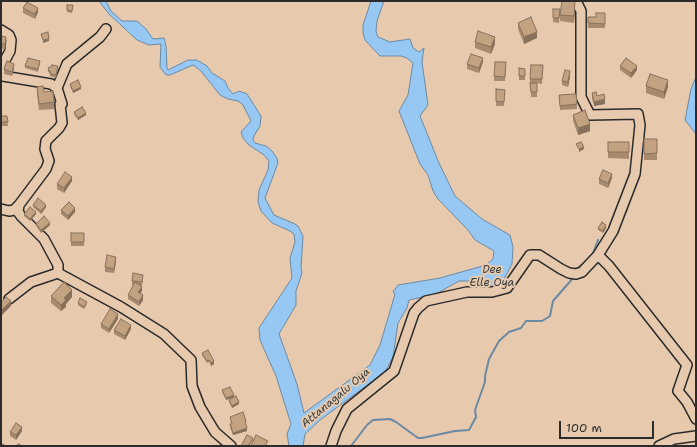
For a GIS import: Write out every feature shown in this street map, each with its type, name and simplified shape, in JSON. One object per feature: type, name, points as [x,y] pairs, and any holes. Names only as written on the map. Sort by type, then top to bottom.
[{"type":"street","points":[[331,446],[336,431],[347,409],[394,371],[414,314],[426,301],[467,292],[492,292],[507,288],[530,256],[539,255],[560,270],[576,274],[582,272],[598,255],[613,231],[636,174],[640,125],[638,114],[590,115],[581,97],[581,11],[576,1]]},
{"type":"street","points":[[57,88],[67,64],[100,37],[106,29]]},
{"type":"street","points":[[1,30],[9,35],[11,40],[10,50],[4,62],[3,76],[51,84],[57,88],[62,104],[60,104],[62,123],[46,141],[45,149],[49,161],[46,170],[14,210],[9,211],[1,209]]},
{"type":"street","points":[[19,205],[18,212],[20,216],[44,239],[58,265],[58,273]]},
{"type":"street","points":[[598,255],[609,266],[687,365],[678,390],[687,402],[696,419]]},
{"type":"street","points":[[9,299],[31,282],[58,273],[121,307],[164,334],[191,360],[192,386],[200,407],[215,432],[231,446]]},
{"type":"street","points":[[659,446],[674,439],[696,436]]},
{"type":"water","name":"Dee Elle Oya","points":[[99,1],[106,1],[111,11],[122,21],[137,21],[146,29],[153,39],[164,38],[168,70],[188,60],[197,60],[207,66],[212,73],[225,81],[233,94],[239,91],[247,94],[261,116],[260,126],[253,140],[255,143],[266,146],[272,151],[277,158],[278,163],[265,198],[274,215],[298,226],[303,236],[302,273],[296,291],[296,305],[279,334],[297,384],[304,413],[370,365],[380,345],[395,294],[393,292],[398,285],[440,278],[486,265],[493,259],[494,251],[475,240],[468,230],[438,199],[433,191],[428,175],[420,164],[399,111],[408,95],[413,63],[407,58],[401,56],[380,56],[365,40],[363,25],[371,1],[384,1],[377,21],[376,31],[378,37],[390,42],[410,39],[413,48],[419,52],[424,48],[422,62],[428,105],[420,116],[439,163],[455,196],[482,219],[510,235],[513,247],[512,264],[500,286],[488,289],[476,287],[469,281],[459,281],[436,294],[409,300],[407,308],[398,323],[393,357],[385,372],[320,420],[305,434],[303,446],[289,446],[287,434],[291,424],[276,376],[260,340],[259,328],[292,278],[290,258],[295,242],[294,234],[272,223],[261,211],[258,202],[259,190],[268,170],[269,161],[264,155],[249,145],[243,138],[241,132],[251,121],[243,105],[238,101],[228,99],[220,95],[201,71],[193,65],[170,75],[166,75],[160,67],[161,44],[149,45],[137,40],[109,14]]},
{"type":"water","points":[[696,77],[696,134],[685,120],[691,89]]},
{"type":"building","points":[[562,1],[575,1],[574,16],[560,15]]},
{"type":"building","points":[[27,2],[38,8],[35,14],[23,8]]},
{"type":"building","points":[[67,5],[73,5],[72,11],[67,10]]},
{"type":"building","points":[[553,9],[560,9],[559,18],[553,18]]},
{"type":"building","points":[[596,13],[605,13],[605,24],[588,23],[588,17],[596,17]]},
{"type":"building","points":[[531,17],[537,32],[524,37],[518,23]]},
{"type":"building","points":[[478,31],[495,37],[491,47],[475,42]]},
{"type":"building","points":[[48,32],[49,39],[43,40],[41,34]]},
{"type":"building","points":[[1,36],[6,37],[5,44],[1,44]]},
{"type":"building","points":[[471,54],[483,58],[479,68],[467,64]]},
{"type":"building","points":[[28,58],[40,61],[38,69],[25,66]]},
{"type":"building","points":[[626,58],[637,66],[631,73],[620,66]]},
{"type":"building","points":[[7,61],[14,64],[12,72],[4,69]]},
{"type":"building","points":[[495,62],[506,62],[505,77],[494,76]]},
{"type":"building","points":[[52,65],[58,66],[56,75],[50,74],[50,71],[48,70]]},
{"type":"building","points":[[531,65],[543,65],[542,79],[530,79]]},
{"type":"building","points":[[519,68],[525,69],[525,76],[519,76]]},
{"type":"building","points":[[565,70],[570,71],[568,82],[562,81]]},
{"type":"building","points":[[650,74],[668,80],[664,92],[646,86]]},
{"type":"building","points":[[78,80],[81,87],[73,91],[70,84]]},
{"type":"building","points":[[530,83],[537,83],[537,92],[531,92]]},
{"type":"building","points":[[43,86],[44,92],[53,91],[54,102],[39,104],[37,87]]},
{"type":"building","points":[[496,89],[505,90],[504,102],[496,101]]},
{"type":"building","points":[[596,92],[597,96],[604,94],[605,99],[594,102],[592,93]]},
{"type":"building","points":[[576,94],[577,104],[560,106],[559,95]]},
{"type":"building","points":[[82,107],[86,113],[78,118],[74,112]]},
{"type":"building","points":[[585,110],[590,124],[578,128],[573,115]]},
{"type":"building","points":[[1,116],[7,116],[8,122],[1,122]]},
{"type":"building","points":[[644,139],[657,139],[657,153],[644,154]]},
{"type":"building","points":[[581,142],[584,147],[579,149],[576,144]]},
{"type":"building","points":[[608,142],[629,142],[629,152],[608,152]]},
{"type":"building","points":[[603,170],[612,174],[608,183],[599,179]]},
{"type":"building","points":[[65,172],[72,177],[64,188],[57,184]]},
{"type":"building","points":[[38,198],[46,205],[41,211],[33,205]]},
{"type":"building","points":[[69,202],[75,208],[68,216],[61,210]]},
{"type":"building","points":[[30,207],[36,212],[30,219],[24,214]]},
{"type":"building","points":[[44,216],[50,223],[41,230],[36,224]]},
{"type":"building","points":[[602,222],[606,225],[603,231],[598,228]]},
{"type":"building","points":[[71,233],[84,233],[84,242],[71,242]]},
{"type":"building","points":[[107,255],[116,257],[114,269],[105,267]]},
{"type":"building","points":[[133,273],[143,275],[142,282],[132,281]]},
{"type":"building","points":[[64,282],[72,290],[64,298],[66,300],[61,305],[51,296]]},
{"type":"building","points":[[135,282],[142,287],[138,292],[143,295],[139,302],[128,295]]},
{"type":"building","points":[[6,297],[11,301],[1,311],[1,302]]},
{"type":"building","points":[[80,298],[87,302],[84,307],[78,303]]},
{"type":"building","points":[[110,309],[118,314],[109,329],[101,324]]},
{"type":"building","points":[[121,319],[131,325],[125,336],[114,330]]},
{"type":"building","points":[[208,350],[214,361],[211,363],[209,360],[207,361],[202,353]]},
{"type":"building","points":[[230,387],[234,395],[226,398],[222,390]]},
{"type":"building","points":[[236,396],[239,402],[232,406],[229,400]]},
{"type":"building","points":[[243,412],[247,428],[233,433],[230,424],[232,424],[230,417]]},
{"type":"building","points":[[16,423],[22,427],[16,435],[10,432]]},
{"type":"building","points":[[247,435],[253,438],[248,446],[241,446]]},
{"type":"building","points":[[256,435],[268,441],[265,446],[251,446]]},
{"type":"waterway","points":[[592,256],[598,240]]},
{"type":"waterway","points":[[577,271],[579,267],[589,259]]},
{"type":"waterway","points":[[351,446],[367,425],[373,420],[390,419],[418,438],[469,430],[476,417],[475,410],[485,382],[489,359],[499,341],[509,332],[521,328],[526,321],[542,321],[550,316],[553,301],[574,277]]},
{"type":"water label","name":"Attanagalu Oya","points":[[336,398]]}]
